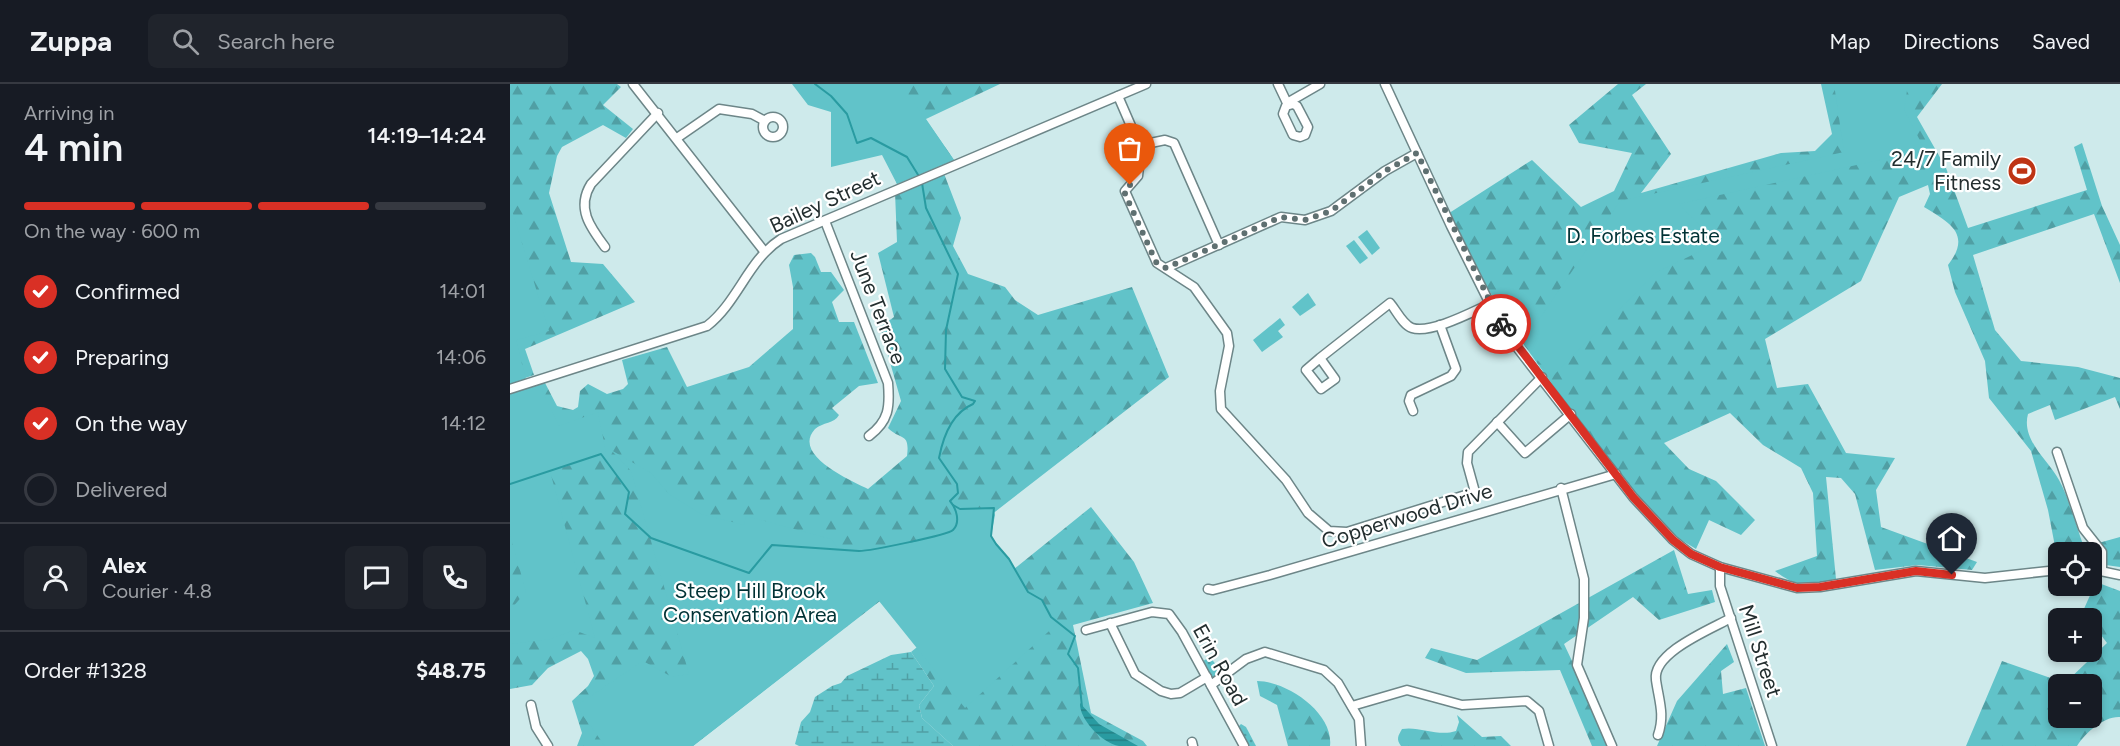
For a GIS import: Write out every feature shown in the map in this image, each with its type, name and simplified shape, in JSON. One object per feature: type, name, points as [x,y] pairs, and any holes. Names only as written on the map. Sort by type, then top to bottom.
[{"type":"street","points":[[633,84],[764,251]]},
{"type":"street","name":"Bailey Street","points":[[510,389],[707,326],[728,307],[764,251],[781,239],[1146,84]]},
{"type":"street","points":[[1278,84],[1287,104],[1315,85]]},
{"type":"street","points":[[1385,84],[1490,304],[1512,340],[1646,513],[1691,554],[1720,567],[1797,588],[1820,587],[1916,571],[1985,578],[2048,571]]},
{"type":"street","points":[[1118,96],[1141,145],[1138,176],[1125,191],[1156,262],[1196,290],[1227,333],[1229,346],[1219,398],[1221,409],[1286,480],[1308,513],[1329,531],[1347,532],[1475,492],[1466,457],[1542,377]]},
{"type":"street","points":[[677,138],[719,110],[752,114],[765,121]]},
{"type":"street","points":[[605,247],[586,218],[585,195],[591,184],[658,113]]},
{"type":"street","points":[[1141,145],[1165,140],[1174,143],[1219,245]]},
{"type":"street","points":[[1166,268],[1281,217],[1305,220],[1331,211],[1385,171],[1417,153]]},
{"type":"street","name":"June Terrace","points":[[825,221],[888,383],[889,406],[886,420],[869,436]]},
{"type":"street","points":[[1320,358],[1390,303],[1413,328],[1440,325],[1490,304]]},
{"type":"street","points":[[1413,411],[1408,401],[1411,395],[1451,376],[1456,369],[1440,325]]},
{"type":"street","points":[[1497,422],[1525,453],[1570,414]]},
{"type":"street","points":[[2057,452],[2083,528],[2094,542]]},
{"type":"street","name":"Copperwood Drive","points":[[1208,589],[1213,590],[1309,564],[1561,488],[1616,474]]},
{"type":"street","points":[[1561,488],[1584,579],[1584,618],[1577,665],[1612,746]]},
{"type":"street","name":"Mill Street","points":[[1720,567],[1720,586],[1772,746]]},
{"type":"street","points":[[2102,570],[2120,575]]},
{"type":"street","name":"Erin Road","points":[[1086,630],[1152,612],[1169,614],[1182,632],[1244,746]]},
{"type":"street","points":[[1658,735],[1663,715],[1656,679],[1657,666],[1668,654],[1731,618]]},
{"type":"street","points":[[1110,623],[1135,674],[1161,691],[1171,694],[1180,693],[1209,681],[1246,659],[1268,652],[1327,672],[1338,683],[1352,706],[1360,724],[1361,746]]},
{"type":"street","points":[[1352,706],[1407,690],[1462,705],[1527,701],[1539,711],[1549,746]]},
{"type":"street","points":[[531,705],[536,727],[548,746]]},
{"type":"green space","points":[[510,84],[617,84],[621,87],[603,105],[633,129],[626,138],[603,125],[562,147],[557,156],[549,193],[571,262],[603,264],[635,302],[525,349],[534,375],[510,383]]},
{"type":"green space","points":[[792,84],[901,84],[954,160],[897,184],[882,155],[831,167],[831,112],[808,105]]},
{"type":"green space","points":[[860,84],[1000,84],[926,119],[954,160],[897,184]]},
{"type":"green space","points":[[1618,84],[1646,84],[1632,95],[1671,154],[1641,193],[1781,153],[1815,151],[1832,134],[1821,84],[1942,84],[1917,117],[1946,168],[1968,228],[2087,190],[2074,147],[2082,143],[2102,206],[2120,245],[2120,283],[2094,214],[1973,255],[1995,330],[2021,361],[2078,367],[2120,378],[2120,409],[2115,397],[2055,420],[2050,405],[2028,414],[2028,432],[2063,488],[2082,542],[2054,542],[2048,510],[2031,451],[1989,398],[1985,361],[1955,292],[1948,265],[1955,254],[1958,237],[1949,224],[1924,207],[1930,194],[1928,185],[1899,197],[1861,281],[1765,339],[1777,388],[1808,384],[1846,453],[1895,458],[1876,490],[1881,527],[1977,562],[1972,570],[1918,565],[1875,570],[1855,494],[1841,478],[1826,477],[1836,579],[1804,584],[1783,577],[1775,571],[1817,556],[1813,493],[1801,468],[1763,445],[1730,413],[1664,443],[1689,469],[1716,481],[1755,520],[1741,535],[1709,520],[1696,549],[1650,521],[1517,335],[1443,217],[1532,160],[1581,207],[1614,191],[1632,153],[1579,143],[1569,125]]},
{"type":"green space","name":"D. Forbes Estate","points":[[1834,84],[1908,84],[1904,110],[1925,150],[1679,204],[1717,243],[1655,273],[1552,377],[1523,343],[1620,201],[1844,152]]},
{"type":"green space","points":[[943,171],[961,218],[953,246],[968,274],[1005,287],[1015,300],[1038,315],[1132,287],[1169,377],[693,746],[577,746],[582,733],[572,701],[588,686],[594,676],[588,659],[581,651],[548,668],[532,685],[510,689],[510,392],[544,381],[557,406],[573,410],[578,407],[580,391],[588,384],[607,394],[623,389],[628,384],[622,360],[667,347],[687,387],[749,367],[793,329],[793,287],[789,265],[794,255],[811,253],[821,272],[831,272],[844,290],[832,302],[839,322],[854,322],[878,383],[859,386],[832,408],[839,415],[815,429],[810,439],[811,448],[827,466],[868,489],[907,456],[908,448],[904,438],[888,428],[901,401],[880,327],[894,317],[878,253],[897,242],[895,192]]},
{"type":"green space","points":[[510,204],[549,331],[516,340],[526,380],[510,385]]},
{"type":"green space","points":[[1367,230],[1380,248],[1372,255],[1358,237]]},
{"type":"green space","points":[[1354,240],[1368,258],[1360,264],[1346,246]]},
{"type":"green space","points":[[1308,293],[1316,305],[1300,316],[1292,307]]},
{"type":"green space","points":[[1280,318],[1285,325],[1278,331],[1283,337],[1262,352],[1253,340]]},
{"type":"green space","points":[[539,384],[559,426],[598,412],[606,452],[599,457],[550,471],[595,638],[574,630],[550,639],[510,644],[510,610],[526,592],[510,534],[510,394]]},
{"type":"green space","name":"Steep Hill Brook Conservation Area","points":[[611,450],[651,473],[669,494],[701,514],[744,525],[746,516],[831,539],[838,548],[860,551],[901,545],[950,533],[956,525],[953,505],[960,509],[993,507],[995,515],[991,536],[1009,559],[1028,592],[1042,600],[1046,611],[1059,622],[965,708],[879,601],[693,746],[605,746],[576,706],[643,661],[672,677],[689,674],[631,471]]},
{"type":"green space","points":[[1091,507],[1134,562],[1153,603],[1073,625],[1091,713],[1143,741],[1147,746],[953,746],[922,718],[919,705],[934,686],[911,652]]},
{"type":"green space","points":[[2120,537],[2120,567],[2102,565],[2102,542]]},
{"type":"green space","points":[[1674,550],[1688,594],[1712,590],[1715,602],[1659,620],[1633,597],[1564,644],[1612,746],[1592,746],[1560,670],[1466,673],[1425,658],[1431,648],[1477,660]]},
{"type":"green space","points":[[2102,584],[2120,591],[2120,717],[2102,722],[2102,674],[2074,674],[2087,662],[2102,662],[2102,648],[2107,643],[2102,636],[2102,608],[2084,608],[2090,596],[2102,596]]},
{"type":"green space","points":[[1727,644],[1734,662],[1721,671],[1723,694],[1746,688],[1765,746],[1657,746],[1677,701]]},
{"type":"green space","points":[[911,652],[934,686],[919,705],[922,718],[953,746],[799,746],[795,744],[801,722],[810,712],[815,697],[841,683],[847,676],[891,655]]},
{"type":"green space","points":[[1210,657],[1221,671],[1214,678],[1211,677],[1203,661]]},
{"type":"green space","points":[[2002,661],[2048,677],[2048,728],[2094,728],[2077,746],[1966,746]]},
{"type":"green space","points":[[1257,681],[1269,682],[1282,687],[1306,701],[1317,711],[1324,722],[1329,734],[1330,746],[1288,746],[1277,705],[1260,696]]},
{"type":"green space","points":[[1457,715],[1482,737],[1501,736],[1511,746],[1401,746],[1399,744],[1398,738],[1402,729],[1443,733],[1456,731],[1459,722]]},
{"type":"green space","points":[[1241,724],[1246,727],[1256,746],[1249,746],[1238,727]]},
{"type":"shaded area","points":[[1080,703],[1099,724],[1138,746],[1119,746],[1099,735],[1087,723]]},
{"type":"waterway","points":[[815,84],[831,96],[847,114],[857,143],[871,138],[907,157],[920,178]]},
{"type":"waterway","points":[[510,484],[601,454],[629,492],[625,514],[651,538],[749,573],[772,545],[859,551],[908,542],[953,530],[957,523],[957,515],[950,501],[958,493],[957,484],[939,458],[950,426],[959,413],[975,401],[962,397],[945,369],[946,330],[958,274],[926,208],[922,183]]},
{"type":"waterway","points":[[953,505],[960,509],[994,508],[991,536],[996,544],[1009,559],[1028,592],[1042,600],[1051,617],[1075,636],[1068,654],[1078,668],[1082,707]]},
{"type":"way so far","points":[[1130,185],[1125,189],[1125,194],[1156,262],[1166,268],[1281,217],[1290,216],[1305,220],[1331,211],[1361,191],[1379,175],[1417,153],[1501,324]]},
{"type":"place","name":"24/7 Family Fitness","points":[[2022,171]]},
{"type":"route","points":[[1501,324],[1633,497],[1673,540],[1691,554],[1720,567],[1781,586],[1797,588],[1820,587],[1901,572],[1916,571],[1952,575]]}]
